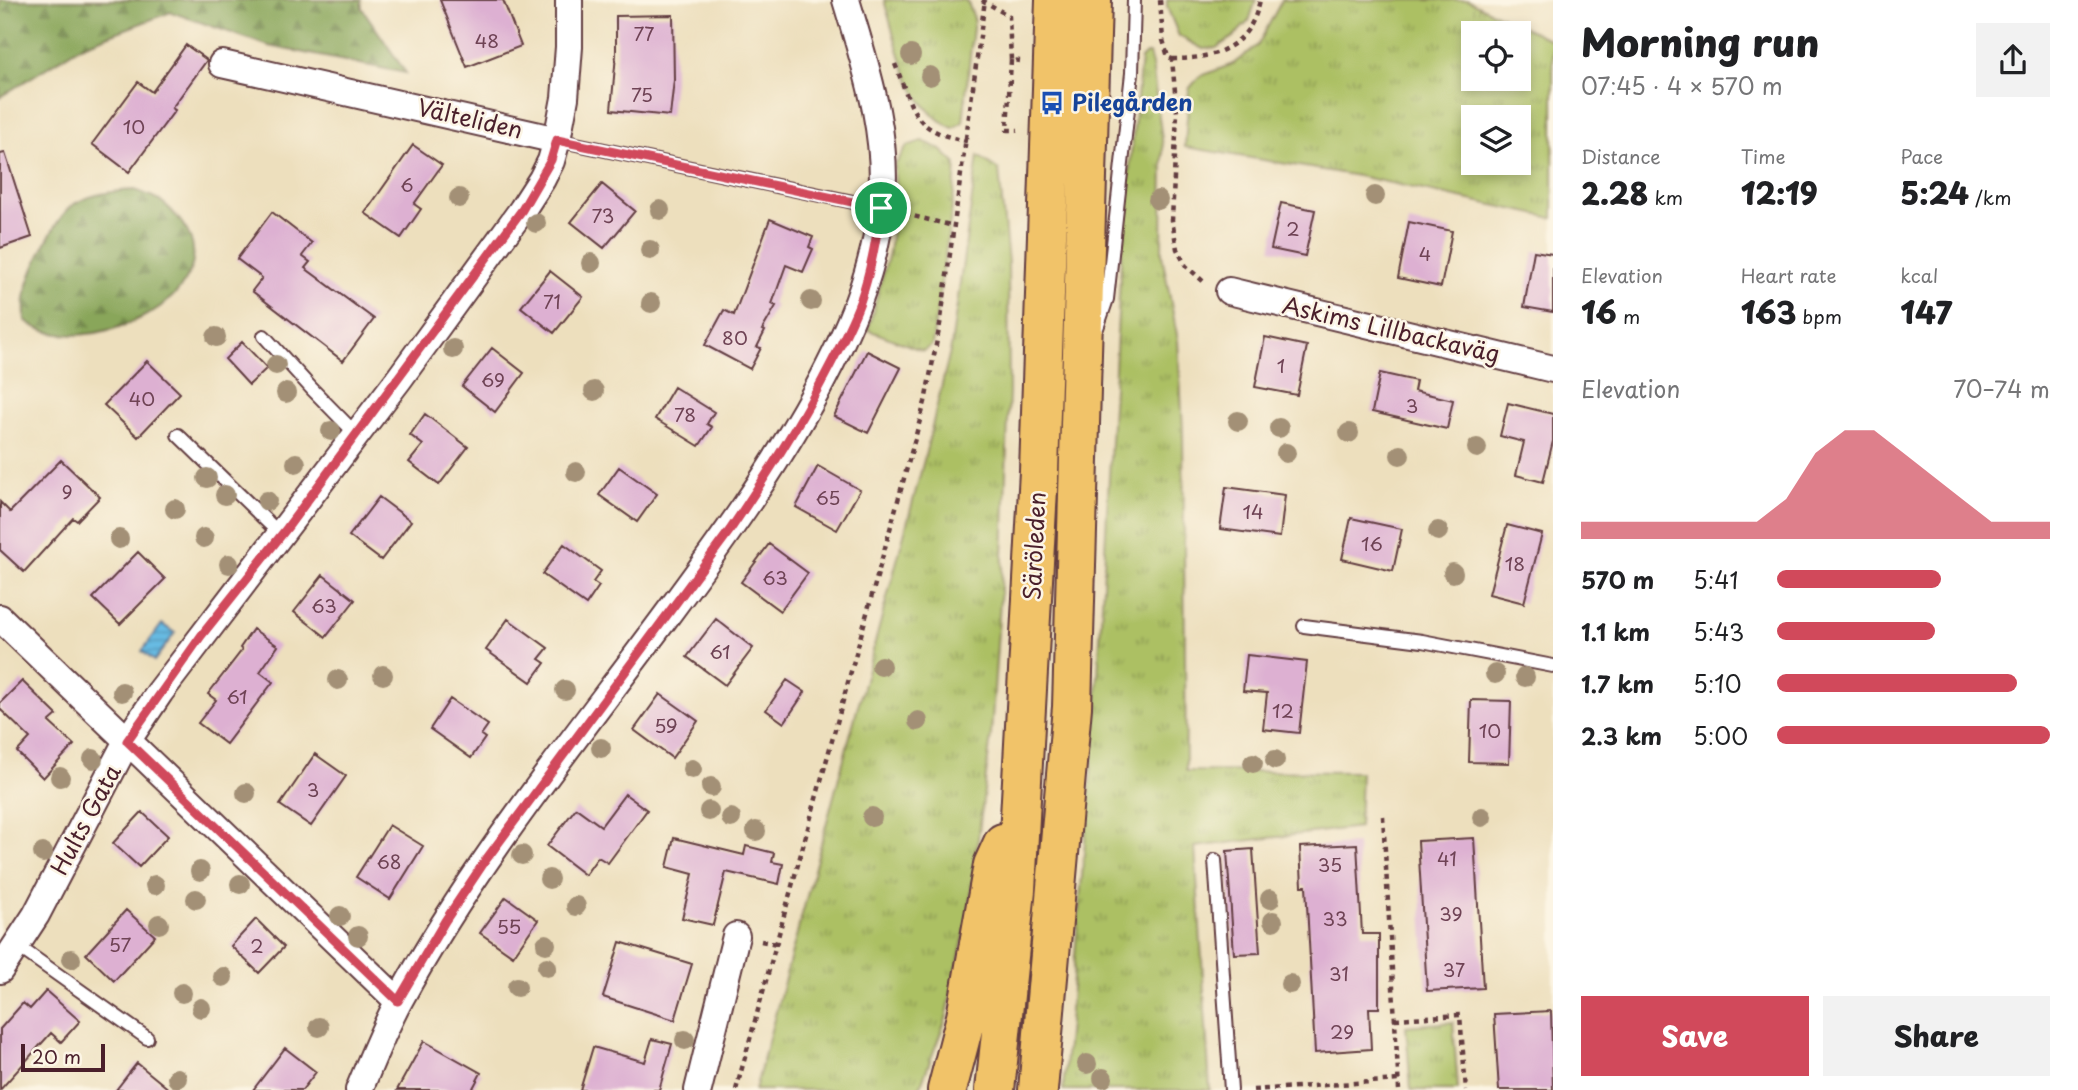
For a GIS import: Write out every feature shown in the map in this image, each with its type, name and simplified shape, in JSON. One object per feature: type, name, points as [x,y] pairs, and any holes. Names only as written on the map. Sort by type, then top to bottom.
[{"type":"main road","name":"Säröleden","points":[[995,1090],[1016,890],[1039,471],[1055,0]]},
{"type":"main road","name":"Säröleden","points":[[1038,1090],[1072,707],[1092,0]]},
{"type":"main road","points":[[947,1090],[966,1017],[993,865],[1020,803]]},
{"type":"street","name":"Hults Gata","points":[[0,970],[36,915],[127,741],[201,636],[357,435],[522,210],[547,170],[557,140],[565,98],[569,0]]},
{"type":"street","points":[[359,1090],[398,1001],[445,921],[485,861],[730,530],[795,431],[844,340],[892,211],[875,108],[846,0]]},
{"type":"street","name":"Välteliden","points":[[222,64],[557,140]]},
{"type":"street","name":"Askims Lillbackaväg","points":[[1229,291],[1553,369]]},
{"type":"street","points":[[0,618],[398,1001]]},
{"type":"street","points":[[698,1090],[736,936]]},
{"type":"lane","points":[[1082,368],[1107,299],[1132,73],[1134,0]]},
{"type":"lane","name":"Välteliden","points":[[557,140],[892,211]]},
{"type":"lane","points":[[264,336],[357,435]]},
{"type":"lane","points":[[178,435],[281,535]]},
{"type":"lane","points":[[1304,626],[1422,641],[1553,666]]},
{"type":"lane","points":[[1215,860],[1231,1090]]},
{"type":"lane","points":[[16,945],[146,1038]]},
{"type":"path","points":[[1160,0],[1163,40],[1168,57],[1172,59],[1194,59],[1223,51],[1237,42],[1248,31],[1260,0]]},
{"type":"path","points":[[736,1090],[925,402],[941,319],[984,1],[1009,16],[1011,60],[1007,130],[1018,130]]},
{"type":"path","points":[[893,57],[914,113],[923,125],[952,139],[967,141]]},
{"type":"path","points":[[1172,59],[1177,113],[1172,220],[1177,249],[1186,266],[1202,281],[1229,291]]},
{"type":"path","points":[[1011,60],[1021,61]]},
{"type":"path","points":[[892,211],[954,226]]},
{"type":"path","points":[[1383,816],[1399,1090]]},
{"type":"path","points":[[1395,1020],[1460,1015],[1466,1090]]},
{"type":"path","points":[[1253,1090],[1399,1080]]},
{"type":"green space","points":[[0,0],[361,0],[362,8],[406,73],[269,46],[171,12],[83,45],[0,97]]},
{"type":"green space","points":[[884,0],[964,0],[968,3],[974,18],[963,122],[953,128],[937,119],[914,90],[899,54]]},
{"type":"green space","points":[[1167,0],[1256,0],[1249,21],[1233,37],[1216,48],[1203,49],[1179,36],[1167,7]]},
{"type":"green space","points":[[1282,0],[1467,0],[1511,21],[1461,21],[1461,91],[1531,91],[1531,31],[1553,41],[1553,218],[1358,176],[1185,147],[1189,89],[1200,76],[1233,64],[1258,45]]},
{"type":"green space","points":[[1149,54],[1152,65],[1163,147],[1162,255],[1178,340],[1183,431],[1186,771],[1361,772],[1359,827],[1195,847],[1210,1090],[1063,1090],[1095,730],[1122,243],[1141,59]]},
{"type":"green space","points":[[922,141],[939,148],[956,164],[932,345],[923,351],[868,330],[889,253],[895,204],[895,165],[907,146]]},
{"type":"green space","points":[[978,156],[999,170],[1008,263],[1009,392],[1003,556],[991,735],[969,912],[946,1019],[919,1090],[755,1090],[924,460],[951,347]]},
{"type":"green space","points":[[135,190],[156,199],[171,210],[182,223],[193,250],[188,276],[170,298],[144,316],[112,329],[80,335],[49,332],[25,320],[25,298],[31,275],[44,246],[68,209],[90,197]]},
{"type":"green space","points":[[1453,1022],[1458,1090],[1411,1090],[1406,1026]]},
{"type":"water","points":[[162,624],[175,633],[154,661],[142,651]]},
{"type":"building","points":[[440,0],[503,0],[521,46],[467,67]]},
{"type":"building","points":[[673,15],[674,80],[670,116],[611,110],[616,16]]},
{"type":"building","points":[[186,45],[207,60],[172,108],[175,110],[129,172],[92,144],[138,82],[152,92]]},
{"type":"building","points":[[413,145],[442,165],[414,204],[421,209],[401,238],[365,213]]},
{"type":"building","points":[[5,153],[32,237],[0,248],[0,154]]},
{"type":"building","points":[[602,184],[635,211],[604,248],[571,222]]},
{"type":"building","points":[[1281,203],[1315,210],[1305,256],[1271,249]]},
{"type":"building","points":[[272,212],[312,243],[302,256],[310,262],[305,268],[374,319],[343,361],[252,291],[262,278],[237,259]]},
{"type":"building","points":[[770,219],[813,237],[809,247],[813,249],[803,272],[786,265],[772,304],[776,306],[762,330],[765,331],[757,347],[761,348],[750,369],[705,345],[724,310],[734,315]]},
{"type":"building","points":[[1409,222],[1452,231],[1441,287],[1398,278]]},
{"type":"building","points":[[1534,251],[1553,254],[1553,312],[1524,307]]},
{"type":"building","points":[[550,271],[583,297],[554,333],[521,307]]},
{"type":"building","points":[[1265,337],[1307,346],[1297,395],[1255,387]]},
{"type":"building","points":[[242,342],[267,368],[249,385],[225,359]]},
{"type":"building","points":[[492,348],[524,373],[495,412],[462,386]]},
{"type":"building","points":[[867,351],[901,368],[868,433],[834,416]]},
{"type":"building","points":[[147,361],[180,393],[138,437],[104,405]]},
{"type":"building","points":[[1380,373],[1416,381],[1414,391],[1453,400],[1447,429],[1372,412]]},
{"type":"building","points":[[674,387],[714,412],[707,424],[712,427],[699,446],[655,419]]},
{"type":"building","points":[[1508,403],[1553,414],[1553,441],[1543,482],[1516,475],[1524,442],[1500,436]]},
{"type":"building","points":[[425,414],[468,447],[439,485],[409,462],[423,445],[410,435]]},
{"type":"building","points":[[61,460],[100,497],[77,521],[73,518],[24,572],[0,550],[0,502],[10,512]]},
{"type":"building","points":[[818,466],[860,490],[837,530],[796,507]]},
{"type":"building","points":[[619,467],[657,494],[637,522],[599,495]]},
{"type":"building","points":[[1226,487],[1285,495],[1280,537],[1220,529]]},
{"type":"building","points":[[379,497],[411,521],[381,560],[349,536]]},
{"type":"building","points":[[1351,518],[1402,529],[1393,571],[1342,559]]},
{"type":"building","points":[[1507,525],[1542,534],[1524,603],[1489,594]]},
{"type":"building","points":[[564,544],[601,571],[593,582],[599,586],[586,605],[542,574]]},
{"type":"building","points":[[769,544],[808,573],[780,611],[741,582]]},
{"type":"building","points":[[138,552],[165,579],[120,624],[93,598]]},
{"type":"building","points":[[323,575],[355,600],[326,637],[294,612]]},
{"type":"building","points":[[508,619],[548,648],[539,659],[545,663],[531,682],[486,650]]},
{"type":"building","points":[[716,619],[753,648],[725,685],[687,657]]},
{"type":"building","points":[[253,629],[278,646],[260,672],[273,682],[226,744],[198,723],[216,700],[208,694],[242,650],[240,648]]},
{"type":"building","points":[[1247,655],[1307,662],[1299,733],[1263,729],[1267,693],[1243,691]]},
{"type":"building","points":[[787,680],[805,692],[784,723],[766,710]]},
{"type":"building","points":[[22,681],[57,715],[49,722],[74,745],[43,778],[17,752],[30,738],[0,709],[0,703]]},
{"type":"building","points":[[660,694],[698,721],[672,758],[634,730]]},
{"type":"building","points":[[450,699],[488,725],[481,735],[485,738],[471,758],[430,729]]},
{"type":"building","points":[[1471,700],[1511,701],[1509,763],[1469,762]]},
{"type":"building","points":[[315,754],[346,776],[311,826],[280,805]]},
{"type":"building","points":[[625,794],[647,810],[608,863],[598,857],[585,875],[547,846],[576,808],[601,826]]},
{"type":"building","points":[[142,812],[168,836],[139,867],[113,843]]},
{"type":"building","points":[[389,825],[423,846],[390,899],[356,877]]},
{"type":"building","points":[[674,838],[744,855],[746,846],[774,853],[772,862],[783,864],[779,884],[726,872],[713,925],[682,918],[693,874],[667,867]]},
{"type":"building","points":[[1474,838],[1483,988],[1427,991],[1418,841]]},
{"type":"building","points":[[1357,844],[1362,934],[1379,934],[1379,1008],[1369,1008],[1371,1049],[1315,1053],[1306,886],[1302,886],[1300,847]]},
{"type":"building","points":[[1253,849],[1260,953],[1234,954],[1227,851]]},
{"type":"building","points":[[506,897],[538,920],[513,956],[480,933]]},
{"type":"building","points":[[126,910],[155,936],[114,981],[86,954]]},
{"type":"building","points":[[256,919],[284,947],[259,973],[231,946]]},
{"type":"building","points":[[620,942],[692,964],[675,1020],[603,997]]},
{"type":"building","points":[[46,991],[80,1021],[61,1042],[51,1033],[0,1090],[0,1029],[23,1003],[30,1009]]},
{"type":"building","points":[[1551,1011],[1553,1090],[1499,1090],[1494,1014]]},
{"type":"building","points":[[652,1039],[672,1044],[659,1090],[580,1090],[593,1047],[645,1062]]},
{"type":"building","points":[[424,1041],[481,1073],[472,1090],[397,1090]]},
{"type":"building","points":[[285,1048],[316,1072],[302,1090],[253,1090]]},
{"type":"building","points":[[137,1063],[170,1090],[116,1090]]},
{"type":"place","name":"Pilegården","points":[[1052,103]]},
{"type":"route","points":[[557,140],[881,208],[872,263],[860,302],[844,340],[795,431],[730,530],[485,861],[445,921],[398,1001],[127,741],[201,636],[287,528],[522,210],[542,179],[557,140]]}]
